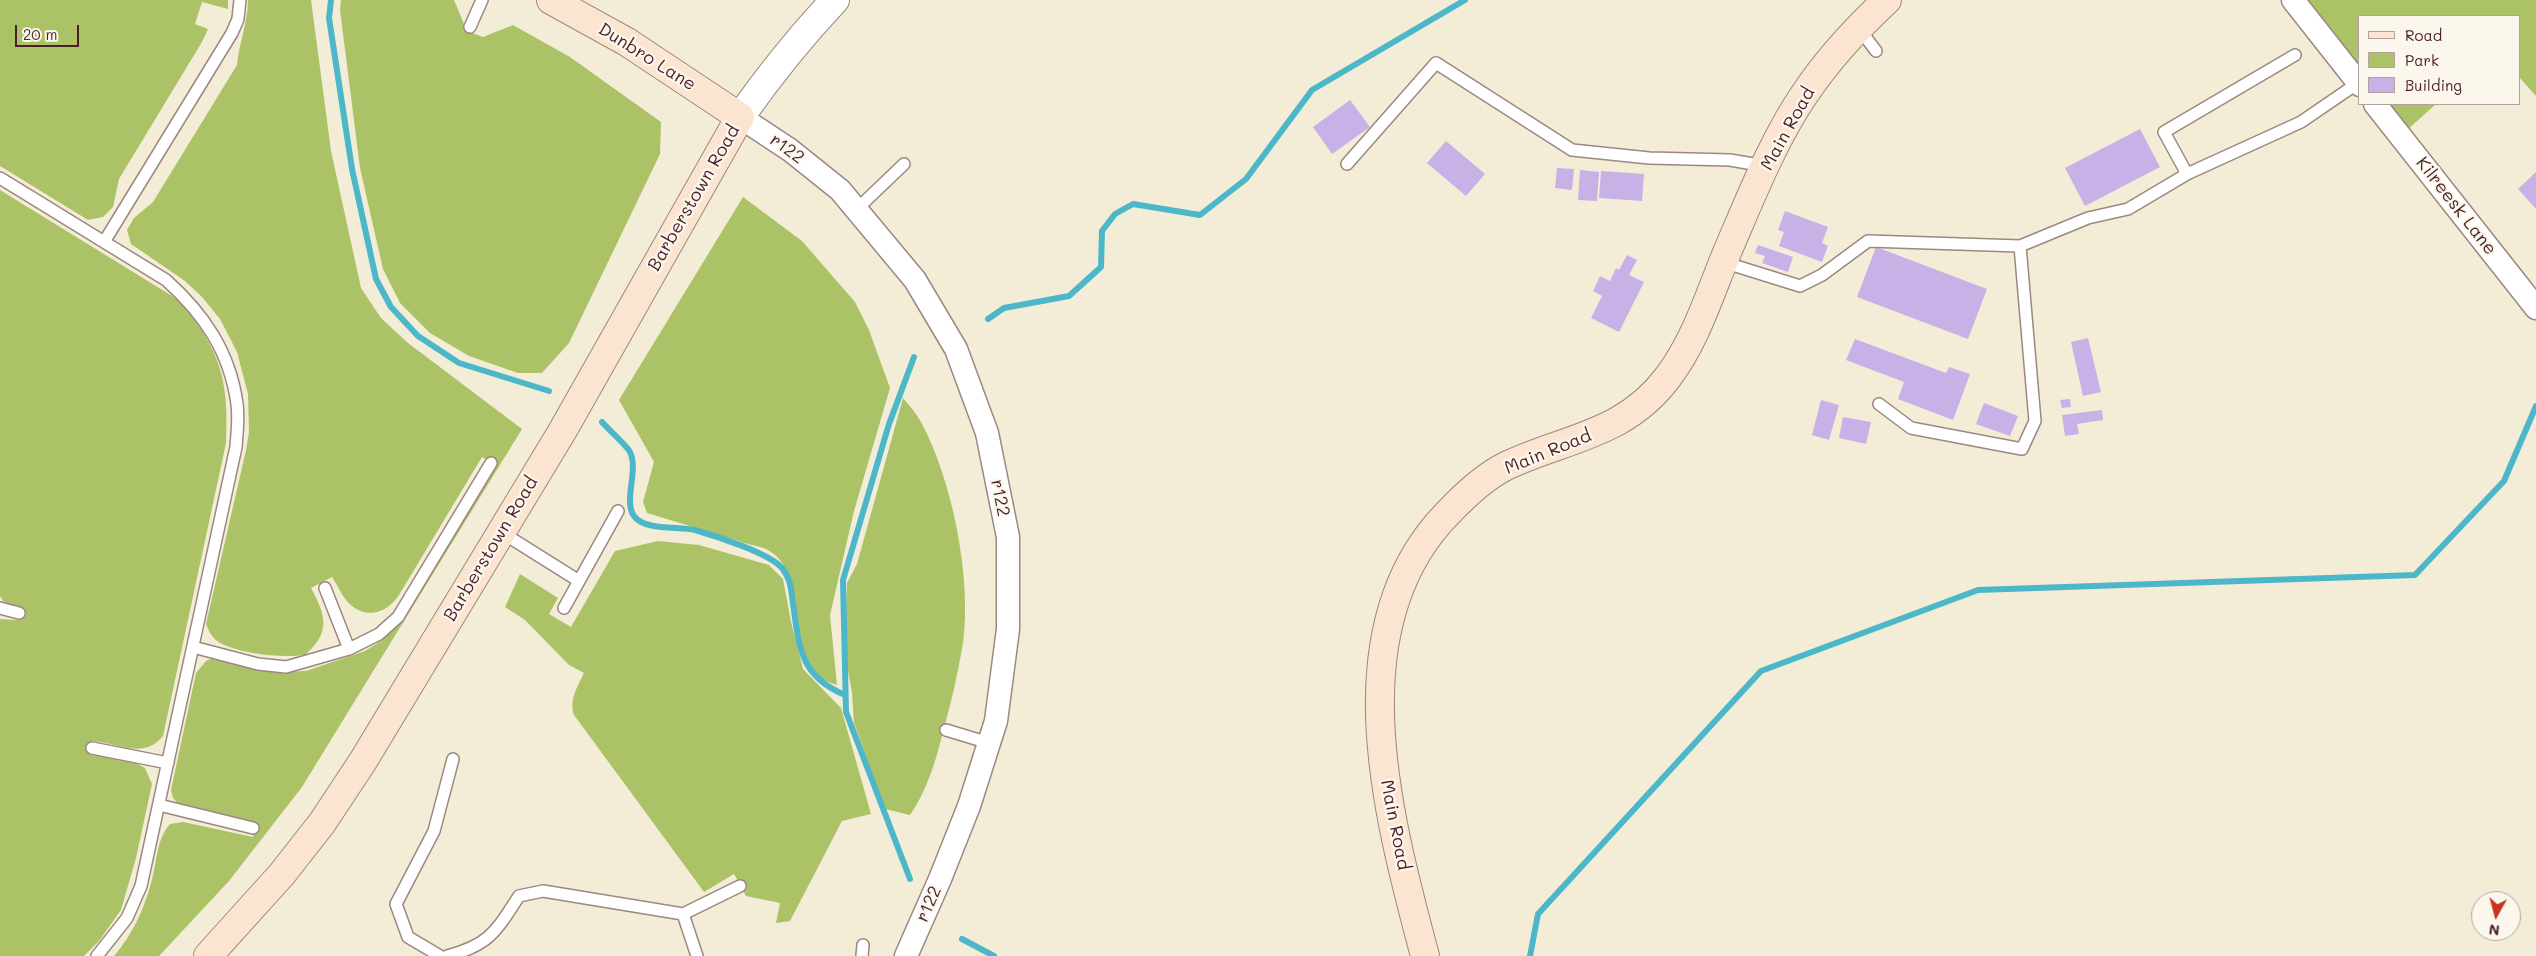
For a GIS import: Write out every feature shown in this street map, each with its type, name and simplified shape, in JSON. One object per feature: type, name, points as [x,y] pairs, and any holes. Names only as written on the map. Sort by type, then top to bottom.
[{"type":"main road","name":"Dunbro Lane","points":[[551,0],[627,42],[740,117]]},
{"type":"main road","name":"Main Road","points":[[1425,956],[1391,816],[1382,747],[1380,699],[1384,651],[1390,615],[1402,580],[1417,550],[1437,524],[1481,483],[1505,467],[1576,442],[1611,426],[1642,405],[1668,378],[1689,344],[1766,166],[1805,93],[1858,27],[1887,0]]},
{"type":"main road","name":"Barberstown Road","points":[[208,956],[282,874],[322,822],[404,695],[563,430],[740,117]]},
{"type":"street","points":[[740,117],[768,78],[806,31],[835,0]]},
{"type":"street","points":[[2292,0],[2358,83]]},
{"type":"street","name":"Kilreesk Lane","points":[[2376,105],[2536,308]]},
{"type":"street","name":"r122","points":[[740,117],[790,150],[840,190],[915,280],[956,349],[987,433],[1008,537],[1008,628],[996,721],[969,806],[940,879],[906,956]]},
{"type":"lane","points":[[104,242],[232,33],[238,19],[240,0]]},
{"type":"lane","points":[[470,27],[482,0]]},
{"type":"lane","points":[[1858,27],[1876,51]]},
{"type":"lane","points":[[2187,174],[2164,132],[2295,55]]},
{"type":"lane","points":[[1347,164],[1436,63],[1572,150],[1649,158],[1730,160],[1766,166]]},
{"type":"lane","points":[[1723,262],[1800,286],[1822,275],[1868,241],[2020,246],[2088,218],[2128,209],[2187,174],[2301,122],[2358,85]]},
{"type":"lane","points":[[856,210],[904,164]]},
{"type":"lane","points":[[0,178],[166,280],[189,301],[212,331],[229,371],[238,406],[236,447],[141,886],[127,918],[97,956]]},
{"type":"lane","points":[[1879,404],[1911,428],[2022,449],[2035,421],[2020,246]]},
{"type":"lane","points":[[193,647],[258,664],[286,667],[349,649],[379,634],[398,617],[491,463]]},
{"type":"lane","points":[[564,608],[618,511]]},
{"type":"lane","points":[[501,532],[579,580]]},
{"type":"lane","points":[[325,588],[349,649]]},
{"type":"lane","points":[[0,608],[19,613]]},
{"type":"lane","points":[[946,730],[989,743]]},
{"type":"lane","points":[[92,748],[168,763]]},
{"type":"lane","points":[[440,956],[408,937],[396,904],[434,831],[453,759]]},
{"type":"lane","points":[[159,805],[254,828]]},
{"type":"lane","points":[[447,956],[466,951],[494,934],[519,896],[543,891],[682,914],[740,886]]},
{"type":"lane","points":[[682,914],[697,956]]},
{"type":"green space","points":[[0,0],[228,0],[228,9],[202,2],[195,24],[208,29],[119,179],[113,207],[103,217],[88,220],[0,166]]},
{"type":"green space","points":[[248,0],[311,0],[331,151],[361,288],[381,318],[408,343],[522,429],[302,787],[229,881],[159,956],[114,956],[132,931],[145,903],[159,844],[170,824],[183,822],[253,837],[256,824],[179,805],[173,798],[171,790],[196,673],[206,661],[213,658],[274,672],[306,671],[365,651],[381,641],[394,627],[494,464],[482,457],[399,595],[395,601],[384,609],[372,613],[352,606],[346,600],[332,577],[311,588],[323,615],[323,623],[319,639],[305,655],[273,655],[239,650],[220,643],[210,632],[206,624],[249,432],[248,394],[237,352],[220,319],[202,297],[185,281],[131,244],[127,230],[134,218],[153,202],[237,65],[247,16]]},
{"type":"green space","points":[[341,0],[454,0],[467,31],[483,37],[513,25],[570,57],[661,122],[660,154],[569,343],[542,373],[518,373],[469,356],[430,333],[400,303],[383,269],[360,168],[340,10]]},
{"type":"green space","points":[[2305,0],[2536,0],[2536,96],[2521,79],[2521,15],[2358,15],[2358,67]]},
{"type":"green space","points":[[2387,105],[2435,105],[2407,130]]},
{"type":"green space","points":[[0,190],[177,299],[192,317],[212,349],[219,365],[226,400],[226,443],[163,736],[156,743],[139,749],[93,741],[90,754],[136,763],[145,768],[152,784],[136,858],[121,910],[99,941],[84,956],[0,956],[0,619],[17,620],[20,608],[3,601],[0,596]]},
{"type":"green space","points":[[743,197],[802,241],[855,302],[869,330],[890,388],[854,511],[830,615],[837,685],[819,676],[808,661],[801,643],[790,581],[783,564],[771,552],[647,513],[643,502],[654,462],[619,400]]},
{"type":"green space","points":[[903,398],[921,422],[942,471],[957,530],[965,589],[963,643],[952,699],[930,775],[910,815],[885,809],[854,723],[852,693],[847,665],[846,610],[847,583],[857,564]]},
{"type":"green space","points":[[658,541],[699,545],[769,565],[783,579],[791,622],[803,669],[841,708],[871,814],[842,821],[790,921],[776,923],[780,903],[746,896],[734,874],[704,892],[574,715],[573,699],[584,673],[569,665],[525,620],[505,607],[520,574],[558,598],[549,614],[571,627],[615,551]]},
{"type":"building","points":[[1350,100],[1370,127],[1332,154],[1313,127]]},
{"type":"building","points":[[2140,129],[2160,167],[2085,206],[2065,168]]},
{"type":"building","points":[[1446,141],[1485,174],[1466,196],[1427,163]]},
{"type":"building","points":[[1557,168],[1574,169],[1572,190],[1555,188]]},
{"type":"building","points":[[1580,170],[1599,172],[1597,201],[1578,200]]},
{"type":"building","points":[[1601,171],[1644,174],[1642,201],[1599,198]]},
{"type":"building","points":[[2536,172],[2536,209],[2518,189]]},
{"type":"building","points":[[1785,211],[1828,227],[1822,243],[1828,246],[1822,262],[1779,246],[1784,232],[1778,230]]},
{"type":"building","points":[[1758,245],[1793,257],[1788,272],[1762,263],[1765,256],[1755,253]]},
{"type":"building","points":[[1876,247],[1987,289],[1968,339],[1857,297]]},
{"type":"building","points":[[1627,255],[1637,260],[1629,275],[1644,282],[1619,332],[1591,318],[1602,296],[1593,291],[1600,276],[1610,281],[1616,268],[1619,270]]},
{"type":"building","points":[[2088,338],[2101,392],[2083,396],[2071,342]]},
{"type":"building","points":[[1855,339],[1946,373],[1949,367],[1970,374],[1953,420],[1898,399],[1904,382],[1846,360]]},
{"type":"building","points":[[2070,399],[2071,407],[2062,408],[2060,400]]},
{"type":"building","points":[[1821,400],[1839,405],[1829,440],[1812,435]]},
{"type":"building","points":[[1984,403],[2018,416],[2010,436],[1976,424]]},
{"type":"building","points":[[2102,410],[2103,420],[2077,424],[2079,434],[2065,436],[2062,415]]},
{"type":"building","points":[[1843,417],[1871,422],[1866,444],[1839,438]]},
{"type":"waterway","points":[[331,0],[329,18],[352,169],[376,279],[391,307],[418,336],[459,363],[549,391]]},
{"type":"waterway","points":[[988,319],[1004,308],[1069,296],[1101,267],[1102,231],[1115,214],[1133,204],[1200,215],[1246,179],[1312,90],[1465,0]]},
{"type":"waterway","points":[[910,879],[846,712],[843,580],[889,424],[914,357]]},
{"type":"waterway","points":[[1530,956],[1538,914],[1761,671],[1978,590],[2415,575],[2504,481],[2536,406]]},
{"type":"waterway","points":[[602,422],[630,452],[633,467],[630,502],[634,516],[639,521],[653,526],[695,530],[716,536],[754,551],[775,562],[782,568],[789,580],[797,634],[804,659],[819,679],[845,695]]},
{"type":"waterway","points":[[962,939],[994,956]]}]
